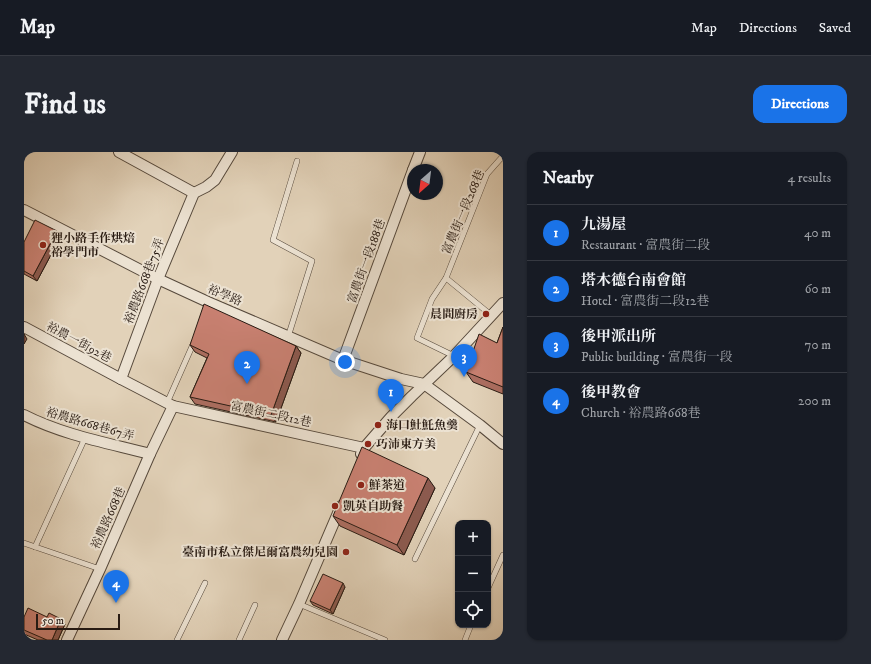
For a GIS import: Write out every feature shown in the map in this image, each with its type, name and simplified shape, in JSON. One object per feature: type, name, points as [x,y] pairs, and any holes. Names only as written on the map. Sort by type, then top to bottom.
[{"type":"street","points":[[119,152],[194,192],[206,187],[215,180],[232,152]]},
{"type":"street","name":"富農街一段188巷","points":[[415,164],[420,152]]},
{"type":"street","name":"富農街一段188巷","points":[[343,360],[407,186]]},
{"type":"street","name":"裕農路668巷75弄","points":[[121,379],[158,280],[194,192]]},
{"type":"street","name":"裕學路","points":[[24,210],[207,306],[288,336],[343,360],[401,379],[424,384]]},
{"type":"street","points":[[358,463],[364,448],[391,417],[454,356],[503,303]]},
{"type":"street","name":"裕農一街92巷","points":[[24,327],[121,379]]},
{"type":"street","points":[[121,379],[170,405]]},
{"type":"street","points":[[424,384],[480,425],[503,444]]},
{"type":"street","name":"富農街二段12巷","points":[[170,405],[364,448]]},
{"type":"street","name":"裕農路668巷","points":[[67,640],[100,569],[170,405]]},
{"type":"street","name":"裕農路668巷67弄","points":[[24,415],[40,423],[85,438],[150,454]]},
{"type":"street","points":[[282,640],[299,604],[343,499]]},
{"type":"lane","name":"富農街一段268巷","points":[[454,356],[417,338],[432,299],[446,278],[487,174],[503,156]]},
{"type":"lane","points":[[288,336],[312,261],[273,240],[297,161]]},
{"type":"lane","points":[[446,278],[491,315]]},
{"type":"lane","points":[[170,405],[196,337]]},
{"type":"lane","points":[[415,559],[480,425]]},
{"type":"lane","points":[[35,547],[85,438]]},
{"type":"lane","points":[[24,543],[100,569]]},
{"type":"lane","points":[[491,581],[503,555]]},
{"type":"lane","points":[[177,640],[205,583]]},
{"type":"lane","points":[[239,640],[255,604]]},
{"type":"lane","points":[[299,604],[385,640]]},
{"type":"lane","points":[[465,640],[470,628]]},
{"type":"building","name":"狸小路手作烘焙 裕學門市","points":[[35,220],[57,231],[33,276],[24,271],[24,242]]},
{"type":"building","points":[[204,304],[296,346],[271,415],[190,397],[209,354],[190,345]]},
{"type":"building","points":[[503,327],[503,387],[466,372],[479,334],[497,343]]},
{"type":"building","points":[[362,447],[428,478],[397,545],[333,516]]},
{"type":"building","points":[[323,574],[343,583],[330,610],[310,601]]},
{"type":"building","points":[[28,608],[47,617],[49,613],[61,619],[52,640],[47,640],[24,630],[24,617]]},
{"type":"place","name":"狸小路手作烘焙 裕學門市","points":[[43,245]]},
{"type":"place","name":"晨間廚房","points":[[486,314]]},
{"type":"place","name":"後甲派出所","points":[[464,377]]},
{"type":"place","name":"塔木德台南會館","points":[[247,384]]},
{"type":"place","name":"九湯屋","points":[[391,412]]},
{"type":"place","name":"海口𩵚魠魚羹","points":[[378,425]]},
{"type":"place","name":"巧沛東方美","points":[[368,444]]},
{"type":"place","name":"鮮茶道","points":[[361,485]]},
{"type":"place","name":"凱英自助餐","points":[[335,506]]},
{"type":"place","name":"臺南市私立傑尼爾富農幼兒園","points":[[346,552]]},
{"type":"place","name":"後甲教會","points":[[116,603]]}]
